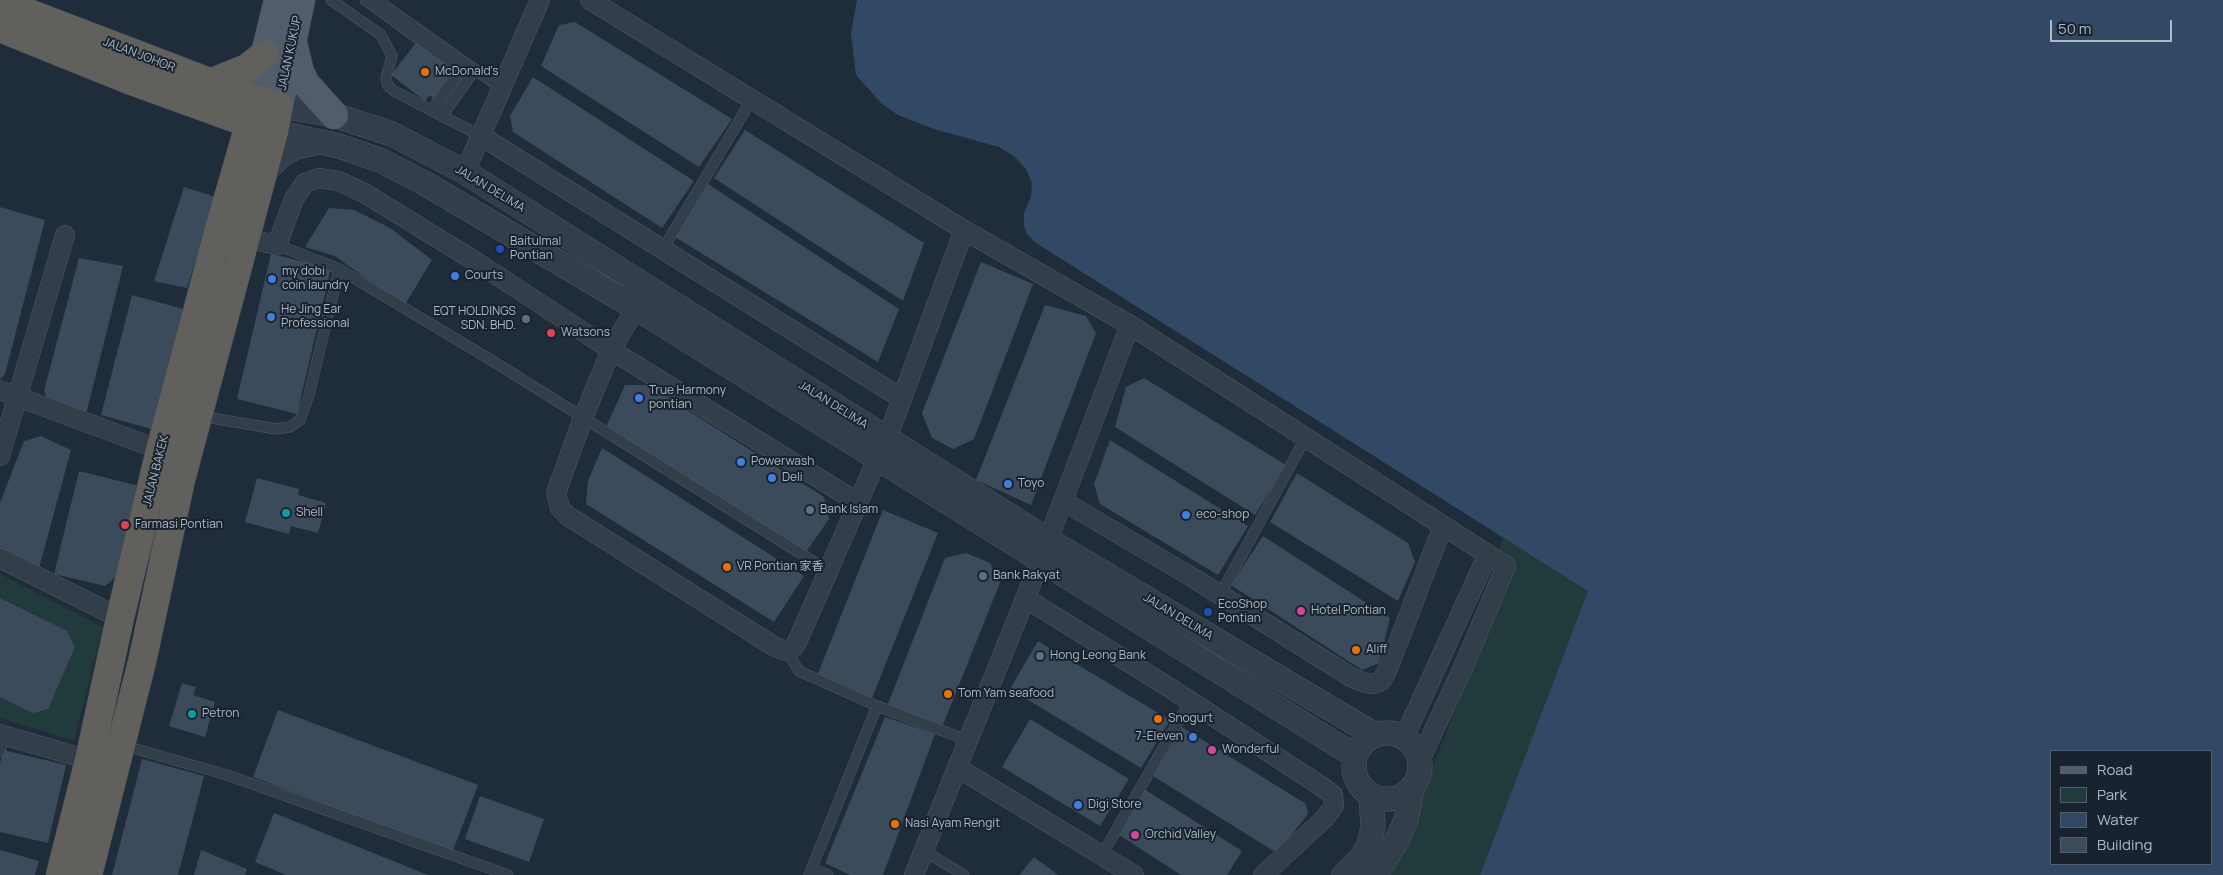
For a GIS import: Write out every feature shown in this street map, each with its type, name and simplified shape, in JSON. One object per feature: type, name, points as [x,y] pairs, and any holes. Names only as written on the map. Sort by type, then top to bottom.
[{"type":"highway","name":"JALAN JOHOR","points":[[0,2],[210,83],[264,116]]},
{"type":"highway","points":[[0,28],[129,80],[264,116],[262,174],[198,416],[121,745],[88,875]]},
{"type":"highway","points":[[210,83],[241,71],[266,54]]},
{"type":"highway","name":"JALAN BAKEK","points":[[60,875],[89,760],[160,450],[219,229],[264,116]]},
{"type":"main road","name":"JALAN KUKUP","points":[[264,116],[266,54],[278,0]]},
{"type":"main road","name":"JALAN KUKUP","points":[[264,116],[292,39],[301,0]]},
{"type":"main road","points":[[292,39],[300,72],[306,84],[334,116]]},
{"type":"street","points":[[526,244],[462,184],[462,179],[540,0]]},
{"type":"street","points":[[590,0],[622,9],[752,99],[964,230],[1130,325],[1506,566],[1462,670],[1420,760],[1419,775],[1412,788],[1406,820],[1396,842],[1373,875]]},
{"type":"street","name":"JALAN DELIMA","points":[[264,116],[334,116],[392,134],[465,172],[882,448],[1044,549],[1356,756]]},
{"type":"street","name":"JALAN DELIMA","points":[[264,116],[318,142],[339,146],[382,161],[426,184],[636,308],[882,448]]},
{"type":"street","points":[[481,136],[902,398]]},
{"type":"street","points":[[262,174],[283,154],[296,147],[318,142]]},
{"type":"street","points":[[245,238],[277,245],[294,199],[305,183],[318,178],[339,181],[366,194],[478,263],[611,350],[857,502]]},
{"type":"street","points":[[636,308],[611,350],[583,418],[556,493],[560,508],[568,516],[775,647],[787,651],[794,647],[798,640],[882,448],[964,230]]},
{"type":"street","points":[[0,456],[19,397],[65,235]]},
{"type":"street","points":[[914,875],[1063,501],[1130,325]]},
{"type":"street","points":[[0,390],[160,450]]},
{"type":"street","points":[[1063,501],[1220,595],[1351,677],[1365,683],[1374,684],[1381,680],[1387,672],[1443,526]]},
{"type":"street","name":"JALAN DELIMA","points":[[1044,549],[1375,735]]},
{"type":"street","points":[[1404,738],[1488,554]]},
{"type":"street","points":[[0,558],[120,618]]},
{"type":"street","points":[[1024,598],[1190,701],[1324,788],[1335,801],[1334,806],[1325,818],[1263,875]]},
{"type":"street","points":[[1412,788],[1400,797],[1385,799],[1371,795],[1360,785],[1354,771],[1356,756],[1363,743],[1375,735],[1390,733],[1404,738],[1414,747],[1420,760]]},
{"type":"street","points":[[1,740],[89,760]]},
{"type":"street","points":[[958,768],[1134,875]]},
{"type":"street","points":[[1344,875],[1363,856],[1369,844],[1373,827],[1371,795]]},
{"type":"lane","points":[[331,0],[381,35],[392,56],[386,78],[388,86],[394,91],[481,136]]},
{"type":"lane","points":[[365,0],[458,69],[457,75],[432,109]]},
{"type":"lane","points":[[377,0],[501,88]]},
{"type":"lane","points":[[443,115],[475,70]]},
{"type":"lane","points":[[663,249],[752,99]]},
{"type":"lane","points":[[277,245],[339,270],[583,418],[827,570]]},
{"type":"lane","points":[[198,416],[276,429],[290,427],[300,420],[309,395],[339,270]]},
{"type":"lane","points":[[1220,595],[1306,437]]},
{"type":"lane","points":[[787,651],[799,671],[877,706],[968,740]]},
{"type":"lane","points":[[1102,855],[1190,701]]},
{"type":"lane","points":[[828,875],[810,871],[877,706]]},
{"type":"lane","points":[[121,745],[227,775],[508,875]]},
{"type":"lane","points":[[924,851],[964,875]]},
{"type":"green space","points":[[1503,537],[1583,586],[1589,591],[1588,595],[1480,875],[1390,875],[1465,685]]},
{"type":"green space","points":[[0,574],[103,627],[74,741],[0,718]]},
{"type":"water","points":[[857,0],[2223,0],[2223,875],[1480,875],[1588,591],[1036,243],[1027,234],[1024,225],[1024,213],[1031,196],[1032,183],[1026,169],[1015,157],[999,147],[934,129],[898,115],[881,103],[856,75],[851,33]]},
{"type":"building","points":[[575,22],[732,119],[699,167],[541,66],[559,25]]},
{"type":"building","name":"McDonald's","points":[[419,39],[458,70],[435,100],[430,95],[425,101],[391,75]]},
{"type":"building","points":[[533,77],[694,181],[662,228],[513,132],[510,116]]},
{"type":"building","points":[[745,130],[924,243],[903,301],[714,178]]},
{"type":"building","points":[[708,184],[899,309],[878,362],[675,237]]},
{"type":"building","points":[[184,187],[216,197],[187,288],[154,281]]},
{"type":"building","points":[[0,207],[45,220],[5,374],[0,379]]},
{"type":"building","points":[[329,208],[354,210],[390,228],[432,260],[404,306],[335,256],[305,247]]},
{"type":"building","points":[[271,254],[331,268],[297,414],[237,399]]},
{"type":"building","points":[[79,258],[123,266],[86,414],[48,401],[44,391]]},
{"type":"building","points":[[981,262],[1033,284],[974,439],[953,449],[932,438],[922,413]]},
{"type":"building","points":[[132,295],[187,310],[155,430],[101,415]]},
{"type":"building","points":[[1045,305],[1086,316],[1096,333],[1031,505],[976,480]]},
{"type":"building","points":[[1144,378],[1286,465],[1255,515],[1115,427],[1126,387]]},
{"type":"building","points":[[625,385],[648,385],[824,497],[829,519],[806,552],[606,427]]},
{"type":"building","points":[[41,436],[71,450],[38,572],[0,553],[0,503],[24,441]]},
{"type":"building","points":[[1110,440],[1248,526],[1218,575],[1100,504],[1094,484]]},
{"type":"building","points":[[602,448],[804,576],[774,622],[586,504],[588,481]]},
{"type":"building","points":[[79,471],[139,486],[117,576],[105,586],[54,574]]},
{"type":"building","points":[[1297,473],[1408,543],[1415,562],[1398,601],[1270,522]]},
{"type":"building","name":"Shell","points":[[257,478],[299,489],[298,495],[326,503],[318,533],[291,526],[289,534],[245,522]]},
{"type":"building","points":[[883,510],[938,533],[872,698],[817,676]]},
{"type":"building","points":[[1263,536],[1390,618],[1379,663],[1362,670],[1231,585]]},
{"type":"building","points":[[966,553],[990,563],[1000,583],[942,727],[888,704],[945,558]]},
{"type":"building","points":[[0,598],[67,631],[75,647],[48,709],[33,713],[0,697]]},
{"type":"building","points":[[1038,641],[1170,720],[1141,768],[1010,689]]},
{"type":"building","name":"Petron","points":[[182,683],[196,687],[193,695],[215,702],[205,737],[169,726]]},
{"type":"building","points":[[278,710],[478,785],[452,853],[253,777]]},
{"type":"building","points":[[885,717],[935,734],[883,875],[850,875],[825,863]]},
{"type":"building","points":[[1030,719],[1129,779],[1100,826],[1002,767]]},
{"type":"building","points":[[1182,727],[1306,804],[1308,814],[1277,853],[1153,776]]},
{"type":"building","points":[[3,750],[66,765],[48,843],[0,832],[0,764]]},
{"type":"building","points":[[142,759],[204,776],[178,875],[112,875]]},
{"type":"building","points":[[1144,789],[1242,851],[1227,875],[1181,875],[1116,833]]},
{"type":"building","points":[[480,796],[544,819],[529,862],[465,839]]},
{"type":"building","points":[[274,813],[428,875],[286,875],[255,862]]},
{"type":"building","points":[[0,850],[39,861],[35,875],[0,875]]},
{"type":"building","points":[[201,850],[247,869],[245,875],[194,875]]},
{"type":"building","points":[[1034,857],[1058,875],[1019,875]]},
{"type":"place","name":"McDonald's","points":[[425,72]]},
{"type":"place","name":"Baitulmal Pontian","points":[[500,249]]},
{"type":"place","name":"Courts","points":[[455,276]]},
{"type":"place","name":"my dobi coin laundry","points":[[272,279]]},
{"type":"place","name":"He Jing Ear Professional","points":[[271,317]]},
{"type":"place","name":"EQT HOLDINGS SDN. BHD.","points":[[526,319]]},
{"type":"place","name":"Watsons","points":[[551,333]]},
{"type":"place","name":"True Harmony pontian","points":[[639,398]]},
{"type":"place","name":"Powerwash","points":[[741,462]]},
{"type":"place","name":"Deli","points":[[772,478]]},
{"type":"place","name":"Toyo","points":[[1008,484]]},
{"type":"place","name":"Bank Islam","points":[[810,510]]},
{"type":"place","name":"Shell","points":[[286,513]]},
{"type":"place","name":"eco-shop","points":[[1186,515]]},
{"type":"place","name":"Farmasi Pontian","points":[[125,525]]},
{"type":"place","name":"VR Pontian 家香","points":[[727,567]]},
{"type":"place","name":"Bank Rakyat","points":[[983,576]]},
{"type":"place","name":"Hotel Pontian","points":[[1301,611]]},
{"type":"place","name":"EcoShop Pontian","points":[[1208,612]]},
{"type":"place","name":"Aliff","points":[[1356,650]]},
{"type":"place","name":"Hong Leong Bank","points":[[1040,656]]},
{"type":"place","name":"Tom Yam seafood","points":[[948,694]]},
{"type":"place","name":"Petron","points":[[192,714]]},
{"type":"place","name":"Snogurt","points":[[1158,719]]},
{"type":"place","name":"7-Eleven","points":[[1193,737]]},
{"type":"place","name":"Wonderful","points":[[1212,750]]},
{"type":"place","name":"Digi Store","points":[[1078,805]]},
{"type":"place","name":"Nasi Ayam Rengit","points":[[895,824]]},
{"type":"place","name":"Orchid Valley","points":[[1135,835]]}]
